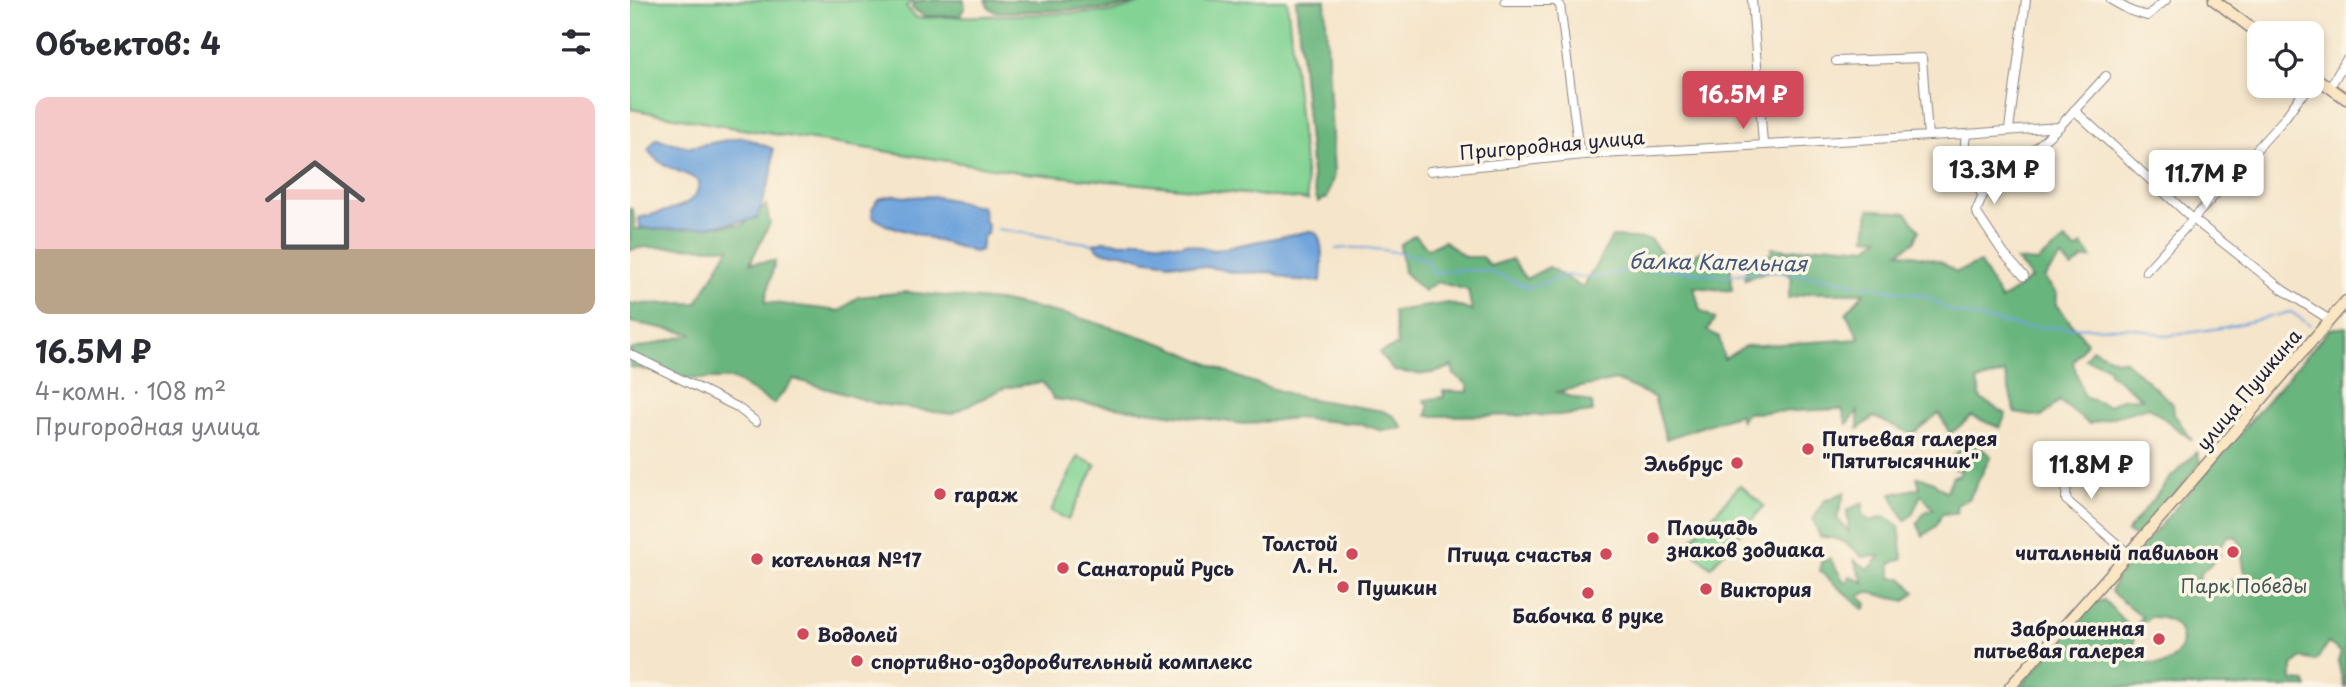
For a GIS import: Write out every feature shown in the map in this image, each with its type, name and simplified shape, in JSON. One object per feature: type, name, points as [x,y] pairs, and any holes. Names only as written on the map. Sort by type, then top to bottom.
[{"type":"street","points":[[1752,0],[1763,144]]},
{"type":"street","points":[[2010,129],[2026,0]]},
{"type":"street","points":[[2111,0],[2147,16],[2166,0]]},
{"type":"street","points":[[2214,0],[2247,25]]},
{"type":"street","points":[[1505,1],[1555,1],[1560,5],[1578,144],[1583,155]]},
{"type":"street","points":[[1836,61],[1922,58],[1928,136]]},
{"type":"street","points":[[2324,78],[2346,60]]},
{"type":"street","points":[[2024,276],[2004,254],[1976,212],[1983,195],[2059,127],[2106,76]]},
{"type":"street","points":[[2324,84],[2346,99]]},
{"type":"street","points":[[2146,271],[2284,119],[2299,98]]},
{"type":"street","points":[[2074,110],[2193,219],[2283,290],[2329,321]]},
{"type":"street","name":"Пригородная улица","points":[[1430,172],[1583,155],[2059,127]]},
{"type":"street","points":[[1966,134],[1963,153],[1965,167],[1983,195]]},
{"type":"street","name":"улица Пушкина","points":[[2010,687],[2129,554],[2346,301]]},
{"type":"street","points":[[630,354],[737,407],[756,422]]},
{"type":"street","points":[[2056,451],[2067,476],[2066,500],[2129,554]]},
{"type":"green space","points":[[630,0],[913,0],[906,7],[917,18],[1113,12],[1140,3],[1140,0],[1287,0],[1308,200],[1025,173],[630,109]]},
{"type":"green space","points":[[922,0],[964,0],[965,8],[959,16],[924,16],[912,8],[913,3]]},
{"type":"green space","points":[[985,0],[1135,0],[1135,3],[1111,9],[995,12]]},
{"type":"green space","points":[[1296,0],[1325,0],[1334,175],[1327,198],[1318,202],[1313,185]]},
{"type":"green space","points":[[766,205],[770,223],[750,263],[775,261],[765,302],[840,311],[858,297],[905,292],[1008,302],[1077,317],[1136,335],[1169,346],[1243,379],[1299,397],[1383,411],[1394,416],[1403,428],[1383,431],[1361,424],[1295,418],[1245,424],[1054,399],[1042,382],[1004,388],[951,414],[878,404],[794,379],[774,404],[733,379],[696,379],[630,367],[630,350],[693,334],[630,322],[630,304],[697,303],[729,248],[645,247],[630,250],[630,208],[633,210],[635,229],[742,225]]},
{"type":"green space","points":[[1869,209],[1907,213],[1919,230],[1915,241],[1899,252],[1940,261],[1956,272],[1980,263],[2001,300],[2031,278],[2017,260],[2037,262],[2065,240],[2076,250],[2082,245],[2092,258],[2082,259],[2072,268],[2061,257],[2044,278],[2057,294],[2056,305],[2087,342],[2073,362],[2084,397],[2108,406],[2121,399],[2142,398],[2110,374],[2107,366],[2085,359],[2092,349],[2116,360],[2124,360],[2173,404],[2174,414],[2192,440],[2149,407],[2089,424],[2059,401],[2042,417],[2015,413],[2005,373],[1977,381],[1981,399],[2006,414],[2000,428],[1972,416],[1950,434],[1939,413],[1912,434],[1874,417],[1858,429],[1858,411],[1847,424],[1842,409],[1747,413],[1741,421],[1739,414],[1666,439],[1654,397],[1616,380],[1556,392],[1592,403],[1593,412],[1568,415],[1427,416],[1429,406],[1424,400],[1444,397],[1443,391],[1468,392],[1467,384],[1454,375],[1452,366],[1431,373],[1394,371],[1379,353],[1398,345],[1393,311],[1449,303],[1472,311],[1468,290],[1437,282],[1424,291],[1404,272],[1400,245],[1415,235],[1428,249],[1444,241],[1465,257],[1482,257],[1490,266],[1512,259],[1526,279],[1549,267],[1583,288],[1612,237],[1650,239],[1671,265],[1703,251],[1730,256],[1732,291],[1694,287],[1700,310],[1715,319],[1707,330],[1719,337],[1724,359],[1745,346],[1860,339],[1846,313],[1864,293],[1810,293],[1788,298],[1792,278],[1781,267],[1745,279],[1748,260],[1771,254],[1772,248],[1790,250],[1832,245],[1867,248],[1879,238],[1866,237]]},
{"type":"green space","name":"Парк Победы","points":[[2346,327],[2346,687],[2338,661],[2341,652],[2328,643],[2316,661],[2302,658],[2292,666],[2292,681],[2306,682],[2307,687],[2020,687],[2092,604],[2104,600],[2132,630],[2142,617],[2111,592],[2117,576],[2329,329]],"holes":[[[2228,536],[2236,537],[2240,543],[2245,575],[2230,582],[2227,588],[2205,592],[2199,575],[2220,555],[2217,549]],[[2151,617],[2170,621],[2180,633],[2180,648],[2167,663],[2147,662],[2139,656],[2134,646],[2137,629]]]},
{"type":"green space","points":[[1964,446],[1978,446],[1991,456],[1969,499],[1957,504],[1956,513],[1942,514],[1936,526],[1923,536],[1917,523],[1925,512],[1933,509],[1921,494],[1912,515],[1905,521],[1891,494],[1920,488],[1917,477],[1932,481],[1946,492],[1953,476],[1959,476],[1961,470],[1955,469],[1952,457]]},
{"type":"green space","points":[[2197,452],[2201,463],[2138,538],[2127,532],[2169,479]]},
{"type":"green space","points":[[1078,457],[1096,465],[1068,520],[1051,511]]},
{"type":"green space","points":[[1740,485],[1764,506],[1711,567],[1686,546]]},
{"type":"green space","points":[[1845,492],[1837,518],[1849,533],[1847,510],[1863,503],[1863,516],[1871,521],[1884,516],[1899,526],[1903,559],[1891,563],[1891,578],[1902,578],[1915,592],[1905,601],[1867,592],[1859,596],[1867,604],[1864,610],[1820,571],[1821,562],[1830,559],[1845,583],[1850,576],[1864,583],[1854,560],[1869,569],[1881,556],[1862,557],[1844,542],[1820,537],[1813,519],[1824,501]]},
{"type":"water","points":[[743,137],[773,149],[772,173],[757,218],[680,229],[640,227],[639,218],[677,207],[693,198],[699,181],[665,165],[653,156],[648,150],[656,139],[690,147]]},
{"type":"water","points":[[896,195],[932,196],[983,207],[984,221],[988,224],[981,250],[975,252],[886,225],[873,217],[872,209],[878,199]]},
{"type":"water","points":[[1310,231],[1317,233],[1321,244],[1321,281],[1295,281],[1271,272],[1235,273],[1147,260],[1122,253],[1108,253],[1093,244],[1103,241],[1124,243],[1139,240],[1182,245],[1184,243],[1214,250]]},
{"type":"waterway","name":"балка Капельная","points":[[998,229],[1093,244]]},
{"type":"waterway","name":"балка Капельная","points":[[1336,249],[1370,249],[1404,254],[1426,259],[1433,273],[1482,271],[1503,276],[1528,288],[1567,275],[1592,278],[1635,269],[1669,269],[1723,276],[1761,271],[1813,276],[1926,296],[1953,312],[2022,327],[2134,328],[2168,336],[2226,327],[2291,312],[2310,325]]},
{"type":"place","name":"Питьевая галерея \"Пятитысячник\"","points":[[1808,449]]},
{"type":"place","name":"Эльбрус","points":[[1737,463]]},
{"type":"place","name":"гараж","points":[[940,494]]},
{"type":"place","name":"Площадь знаков зодиака","points":[[1653,538]]},
{"type":"place","name":"читальный павильон","points":[[2233,552]]},
{"type":"place","name":"Толстой Л. Н.","points":[[1352,554]]},
{"type":"place","name":"Птица счастья","points":[[1606,554]]},
{"type":"place","name":"котельная №17","points":[[757,559]]},
{"type":"place","name":"Санаторий Русь","points":[[1063,568]]},
{"type":"place","name":"Пушкин","points":[[1343,587]]},
{"type":"place","name":"Виктория","points":[[1706,589]]},
{"type":"place","name":"Бабочка в руке","points":[[1588,593]]},
{"type":"place","name":"Водолей","points":[[803,634]]},
{"type":"place","name":"Заброшенная питьевая галерея","points":[[2159,639]]},
{"type":"place","name":"спортивно-оздоровительный комплекс","points":[[857,661]]}]
